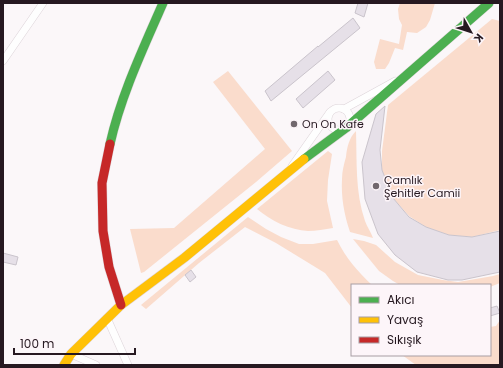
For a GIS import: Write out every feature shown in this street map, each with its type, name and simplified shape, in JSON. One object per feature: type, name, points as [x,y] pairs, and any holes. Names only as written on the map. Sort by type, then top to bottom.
[{"type":"street","points":[[3,61],[43,3]]},
{"type":"street","points":[[121,305],[109,267],[103,231],[102,183],[113,131],[127,88],[163,3]]},
{"type":"street","points":[[64,365],[71,354],[121,305],[184,258],[310,154],[346,128],[489,3]]},
{"type":"street","points":[[284,175],[330,112],[337,108],[344,108],[405,76]]},
{"type":"street","points":[[330,112],[328,119],[333,128],[339,130],[346,128],[349,125],[351,118],[348,111],[344,108]]},
{"type":"street","points":[[107,318],[128,365]]},
{"type":"street","points":[[71,354],[96,365]]},
{"type":"shaded area","points":[[400,3],[435,3],[430,20],[426,27],[417,33],[407,32],[403,50],[395,48],[385,69],[376,69],[374,62],[380,39],[399,44],[402,25],[399,19],[398,9]]},
{"type":"shaded area","points":[[492,19],[500,21],[500,230],[472,237],[449,235],[426,227],[409,216],[393,198],[382,170],[382,151],[388,105]]},
{"type":"shaded area","points":[[228,71],[292,151],[256,182],[141,273],[130,229],[174,228],[265,149],[213,82]]},
{"type":"shaded area","points":[[356,131],[358,188],[365,221],[373,238],[350,232],[343,206],[343,170],[349,143]]},
{"type":"shaded area","points":[[328,151],[332,154],[328,180],[327,201],[333,228],[308,231],[294,229],[275,221],[257,209]]},
{"type":"shaded area","points":[[248,217],[281,237],[299,244],[313,244],[337,240],[352,264],[371,284],[351,284],[351,307],[325,273],[276,243],[245,227],[199,263],[146,309],[141,305]]},
{"type":"shaded area","points":[[353,239],[376,245],[395,262],[418,275],[458,282],[500,274],[500,283],[491,287],[491,284],[398,284],[379,271]]},
{"type":"shaded area","points":[[500,320],[500,365],[416,365],[403,356],[491,356],[491,327],[496,326]]},
{"type":"building","points":[[358,3],[368,3],[364,17],[355,13]]},
{"type":"building","points":[[353,18],[360,28],[271,101],[265,91]]},
{"type":"building","points":[[328,71],[335,80],[303,108],[296,99]]},
{"type":"building","name":"Çamlık Şehitler Camii","points":[[385,106],[380,150],[382,170],[393,198],[409,217],[426,227],[449,235],[472,237],[500,231],[500,272],[462,280],[448,280],[417,272],[395,255],[378,234],[365,199],[362,162],[376,114]]},
{"type":"building","points":[[3,253],[18,257],[16,265],[3,262]]},
{"type":"building","points":[[191,270],[196,277],[190,282],[185,275]]},
{"type":"building","points":[[497,306],[500,313],[491,316],[491,308]]},
{"type":"traffic: fast","points":[[110,144],[126,90],[163,3]]},
{"type":"traffic: fast","points":[[304,159],[346,128],[489,3]]},
{"type":"traffic: slow","points":[[64,365],[71,354],[121,305],[184,258],[304,159]]},
{"type":"traffic: jam","points":[[110,144],[102,183],[103,231],[109,267],[121,305]]},
{"type":"place","name":"On On Kafe","points":[[294,124]]},
{"type":"place","name":"Çamlık Şehitler Camii","points":[[376,186]]}]
